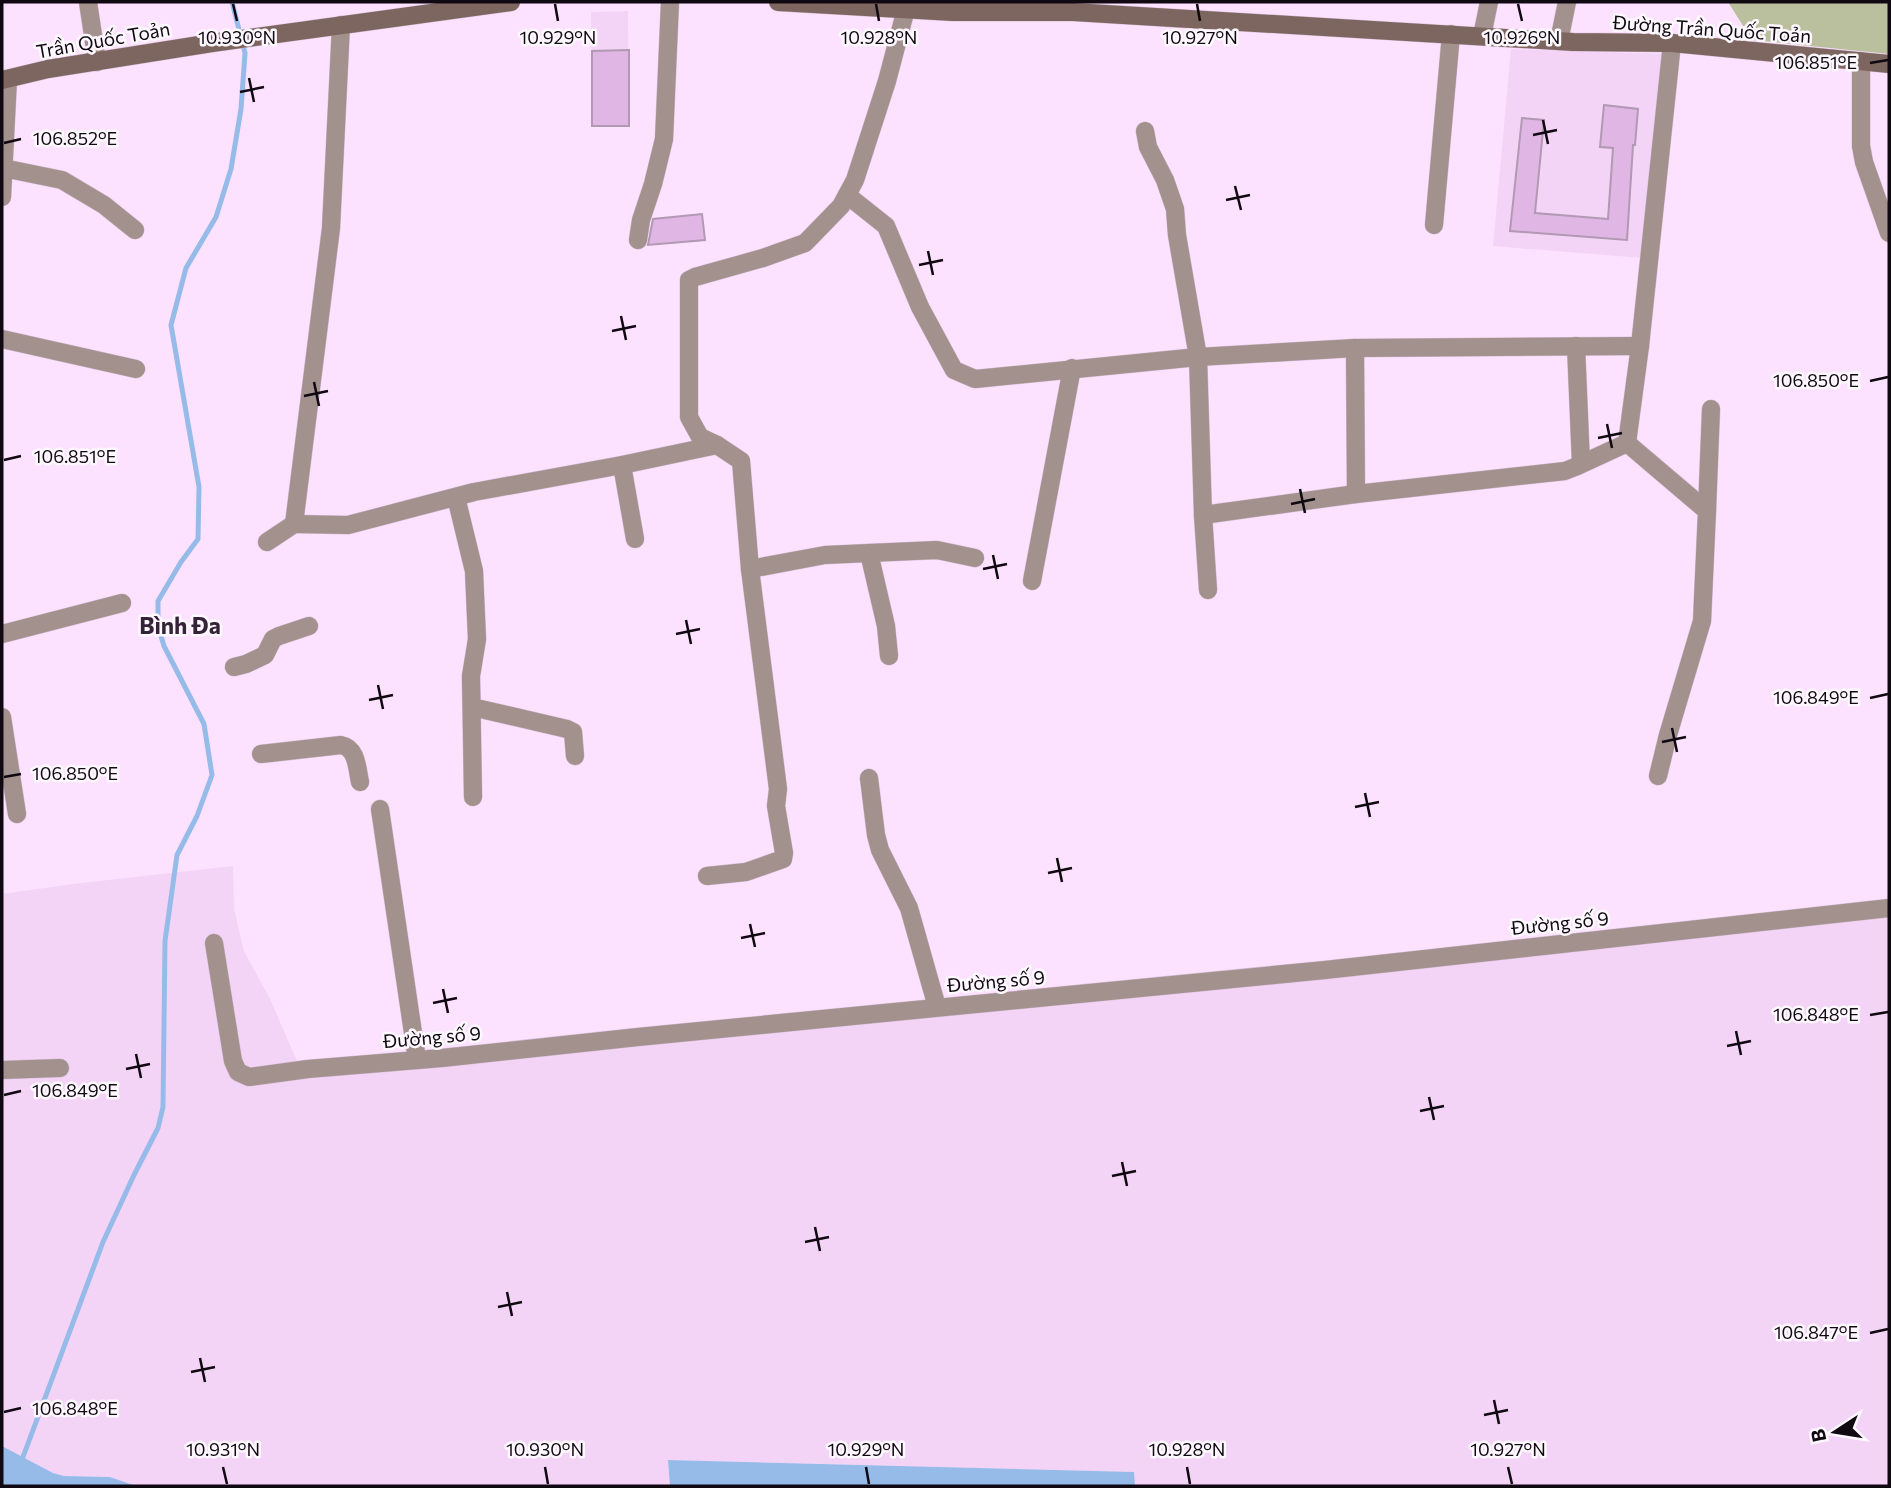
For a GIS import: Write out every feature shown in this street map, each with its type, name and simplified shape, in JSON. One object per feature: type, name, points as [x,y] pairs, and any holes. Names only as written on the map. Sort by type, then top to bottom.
[{"type":"main road","points":[[341,25],[511,2]]},
{"type":"main road","name":"Đường Trần Quốc Toản","points":[[778,2],[953,12],[1074,7],[1559,41],[1672,43],[1889,64]]},
{"type":"main road","name":"Trần Quốc Toản","points":[[5,80],[48,69],[341,25]]},
{"type":"street","points":[[88,2],[97,62]]},
{"type":"street","points":[[638,240],[664,139],[670,2]]},
{"type":"street","points":[[1482,36],[1489,2]]},
{"type":"street","points":[[1559,41],[1567,2]]},
{"type":"street","points":[[707,876],[746,872],[783,859],[785,853],[776,806],[777,776],[750,569],[741,461],[718,445],[700,437],[689,416],[689,280],[805,243],[841,206],[855,180],[906,9]]},
{"type":"street","points":[[294,524],[331,228],[341,25]]},
{"type":"street","points":[[1434,225],[1451,34]]},
{"type":"street","points":[[1627,443],[1672,43]]},
{"type":"street","points":[[1861,61],[1861,146],[1889,233]]},
{"type":"street","points":[[2,197],[5,80]]},
{"type":"street","points":[[1144,131],[1148,147],[1165,180],[1175,209],[1198,357],[1208,590]]},
{"type":"street","points":[[3,168],[62,180],[104,205],[135,230]]},
{"type":"street","points":[[847,195],[886,226],[920,307],[954,370],[975,379],[1198,357],[1355,348],[1640,346]]},
{"type":"street","points":[[2,339],[136,369]]},
{"type":"street","points":[[1576,346],[1581,464]]},
{"type":"street","points":[[1355,348],[1356,494]]},
{"type":"street","points":[[1032,581],[1072,368]]},
{"type":"street","points":[[1658,776],[1702,621],[1711,409]]},
{"type":"street","points":[[1203,515],[1356,494],[1565,471],[1627,443]]},
{"type":"street","points":[[1627,443],[1707,511]]},
{"type":"street","points":[[267,542],[294,524],[348,525],[474,492],[718,445]]},
{"type":"street","points":[[622,465],[635,539]]},
{"type":"street","points":[[456,497],[474,572],[477,639],[471,676],[473,797]]},
{"type":"street","points":[[750,569],[825,555],[937,550],[975,558]]},
{"type":"street","points":[[869,553],[886,626],[889,656]]},
{"type":"street","points":[[2,634],[122,603]]},
{"type":"street","points":[[234,667],[265,654],[273,639],[309,626]]},
{"type":"street","points":[[471,707],[567,729],[573,732],[575,756]]},
{"type":"street","points":[[2,717],[17,814]]},
{"type":"street","points":[[261,754],[348,746],[352,750],[360,782]]},
{"type":"street","points":[[869,778],[880,850],[909,908],[937,1007]]},
{"type":"street","points":[[380,809],[417,1060]]},
{"type":"street","name":"Đường số 9","points":[[214,943],[233,1061],[238,1072],[249,1077],[1339,968],[1889,908]]},
{"type":"street","points":[[2,1070],[60,1068]]},
{"type":"shaded area","points":[[628,11],[629,126],[592,126],[591,12]]},
{"type":"shaded area","points":[[1511,49],[1665,54],[1643,258],[1493,246]]},
{"type":"shaded area","points":[[233,866],[234,909],[244,951],[270,999],[304,1077],[1889,915],[1889,1486],[1135,1486],[1133,1472],[668,1460],[670,1486],[136,1486],[110,1477],[64,1476],[53,1473],[2,1446],[2,894]]},
{"type":"green space","points":[[1728,2],[1889,2],[1889,54],[1752,40]]},
{"type":"water","points":[[2,1446],[53,1473],[64,1476],[110,1477],[136,1486],[2,1486]]},
{"type":"water","points":[[668,1460],[1134,1472],[1135,1486],[670,1486]]},
{"type":"building","points":[[629,50],[629,126],[592,126],[592,51]]},
{"type":"building","points":[[1604,105],[1638,109],[1627,240],[1510,231],[1522,118],[1544,120],[1535,213],[1608,219],[1613,148],[1600,147]]},
{"type":"building","points":[[702,214],[705,240],[648,245],[653,219]]},
{"type":"waterway","points":[[23,1457],[103,1242],[158,1128],[163,1107],[165,941],[177,855],[197,816],[212,775],[204,724],[164,646],[158,626],[158,601],[198,539],[199,487],[171,325],[186,268],[216,217],[231,169],[241,109],[245,53],[232,2]]},
{"type":"district","name":"Bình Đa","points":[[180,626]]}]
